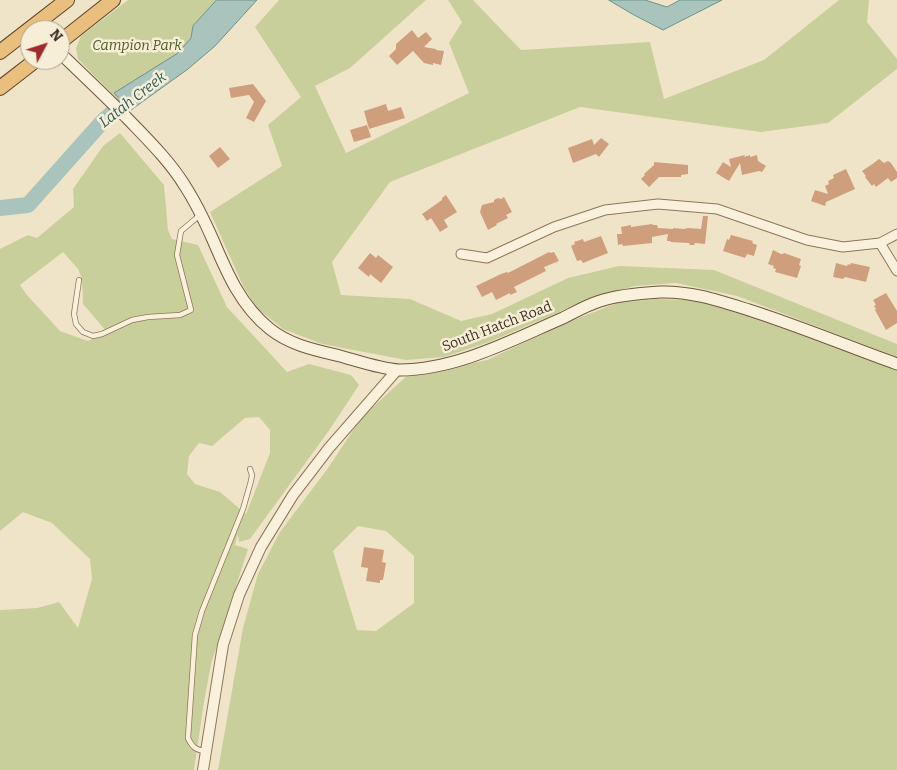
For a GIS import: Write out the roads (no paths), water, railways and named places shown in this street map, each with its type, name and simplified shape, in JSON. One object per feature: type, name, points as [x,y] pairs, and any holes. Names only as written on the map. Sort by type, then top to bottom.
[{"type":"highway","points":[[43,20],[67,0]]},
{"type":"highway","points":[[70,34],[113,0]]},
{"type":"highway","points":[[0,52],[20,38]]},
{"type":"highway","points":[[0,88],[23,70]]},
{"type":"main road","name":"South Hatch Road","points":[[70,62],[169,163],[201,214],[238,293],[254,314],[282,338],[311,349],[397,370],[432,367],[458,361],[507,342],[600,301],[659,292],[679,293],[725,302],[780,319],[897,364]]},
{"type":"street","points":[[461,254],[487,258],[554,227],[605,210],[658,204],[717,209],[808,240],[843,247],[880,243],[896,234]]},
{"type":"street","points":[[880,243],[897,271]]},
{"type":"street","points":[[204,770],[223,645],[239,595],[261,547],[294,495],[330,448],[397,370]]},
{"type":"lane","points":[[79,280],[74,314],[76,324],[82,332],[93,336],[102,334],[132,320],[180,315],[190,310],[177,255],[181,231],[201,214]]},
{"type":"lane","points":[[206,751],[197,750],[191,745],[188,738],[195,635],[202,611],[242,509],[251,481],[250,469]]},
{"type":"water","points":[[217,0],[257,0],[215,46],[188,69],[131,110],[114,93],[178,53],[191,38],[193,26]]},
{"type":"water","points":[[609,0],[645,0],[667,7],[680,0],[722,0],[663,30]]},
{"type":"waterway","name":"Latah Creek","points":[[0,208],[28,205],[103,121],[127,100],[142,90]]},
{"type":"park label","name":"Campion Park","points":[[137,46]]}]
